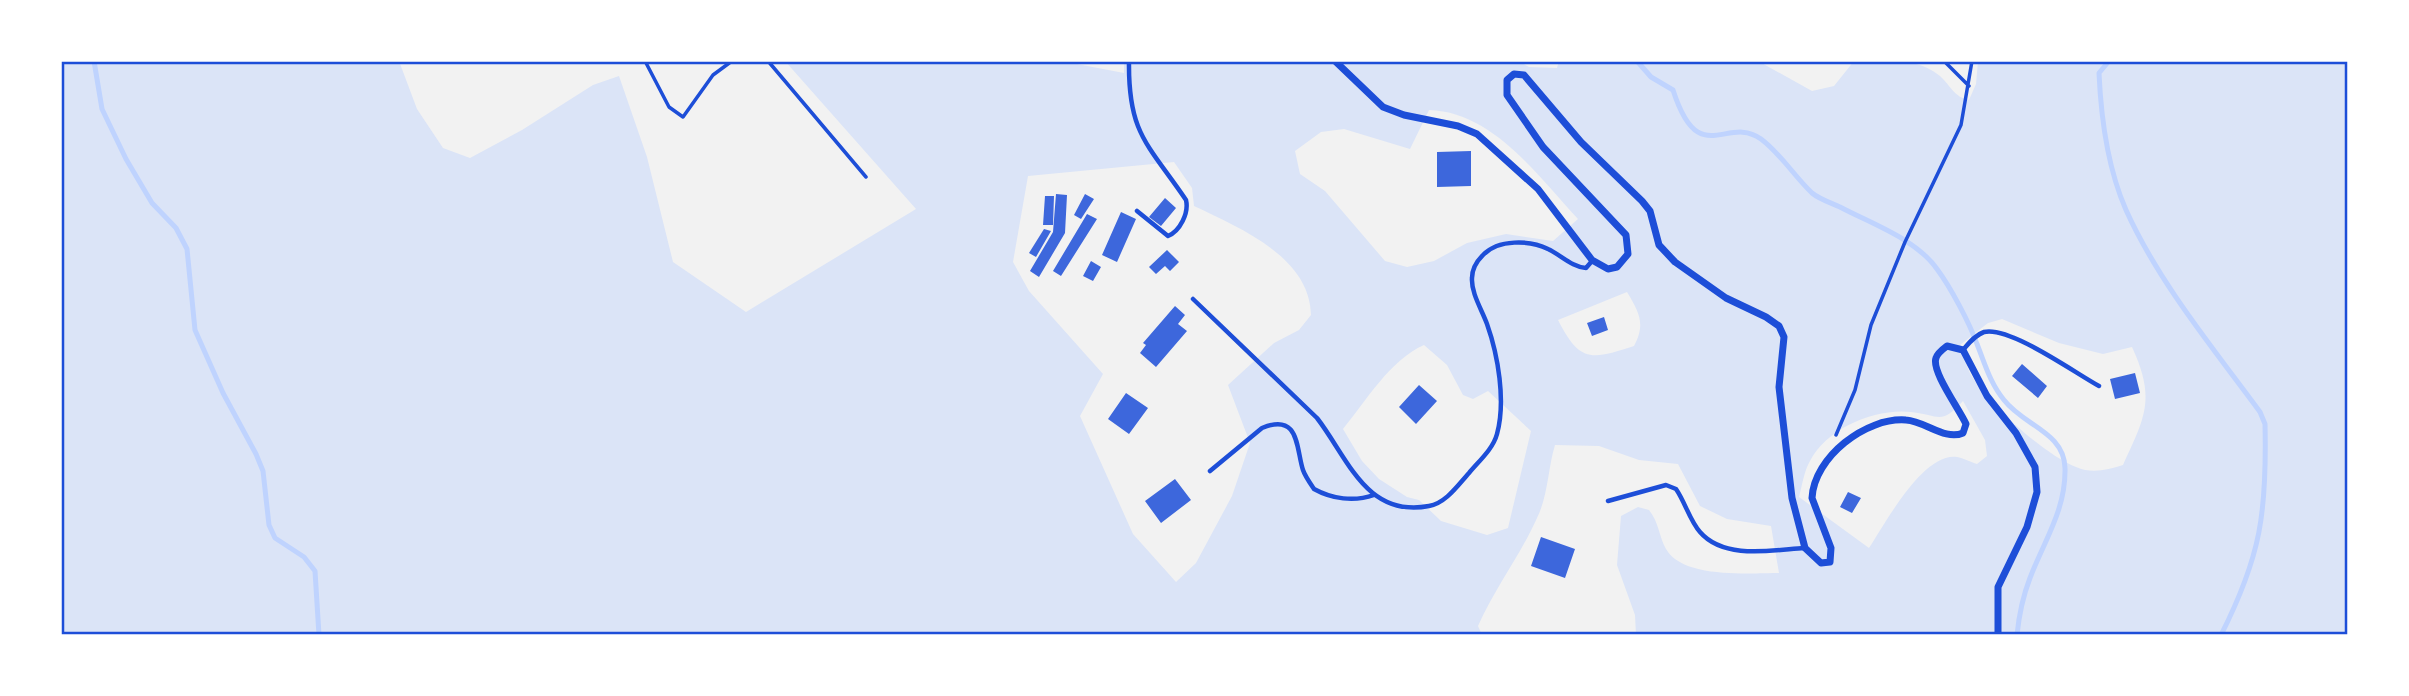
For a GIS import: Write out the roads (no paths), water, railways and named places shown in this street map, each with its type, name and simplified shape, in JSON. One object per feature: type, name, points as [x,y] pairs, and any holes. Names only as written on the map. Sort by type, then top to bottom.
[{"type":"street","points":[[1335,61],[1383,107],[1404,115],[1458,126],[1477,134],[1538,189],[1592,260],[1608,269],[1617,267],[1628,254],[1626,235],[1556,163],[1528,126],[1505,88],[1507,80],[1514,74],[1524,75],[1581,142],[1642,201],[1650,211],[1659,245],[1675,262],[1726,298],[1755,310],[1779,326],[1785,345],[1779,387],[1792,498],[1805,548],[1821,563],[1830,562],[1832,558],[1812,498],[1818,475],[1834,454],[1868,427],[1889,421],[1923,423],[1945,434],[1964,433],[1966,424],[1959,406],[1935,365],[1936,357],[1947,346],[1964,350],[1987,396],[2016,433],[2035,467],[2037,492],[2027,527],[1998,587],[1998,635]]},
{"type":"lane","points":[[1129,61],[1130,102],[1136,129],[1186,200],[1188,208],[1177,229],[1168,236],[1137,211]]},
{"type":"lane","points":[[1193,299],[1317,418],[1356,477],[1375,494],[1396,507],[1433,505],[1449,495],[1487,453],[1497,437],[1500,417],[1497,364],[1471,275],[1485,252],[1501,244],[1522,243],[1546,247],[1580,267],[1586,268],[1592,260]]},
{"type":"lane","points":[[1964,350],[1979,334],[1996,332],[2022,342],[2099,387]]},
{"type":"lane","points":[[1210,471],[1262,428],[1270,425],[1283,426],[1294,432],[1299,441],[1303,470],[1314,489],[1341,499],[1363,498],[1375,494]]},
{"type":"lane","points":[[1608,501],[1666,485],[1676,489],[1699,532],[1718,544],[1748,552],[1805,548]]},
{"type":"waterway","points":[[94,61],[102,109],[126,159],[152,203],[176,228],[187,249],[195,330],[223,393],[263,471],[269,525],[275,538],[304,557],[315,571],[319,635]]},
{"type":"waterway","points":[[1637,61],[1651,77],[1673,90],[1683,114],[1693,128],[1703,135],[1737,132],[1749,133],[1761,139],[1815,195],[1893,233],[1928,258],[1959,305],[1999,394],[2012,409],[2042,430],[2058,446],[2065,468],[2062,498],[2028,585],[2017,635]]},
{"type":"waterway","points":[[2109,61],[2099,73],[2102,108],[2110,160],[2126,210],[2154,263],[2260,412],[2265,424],[2265,483],[2259,533],[2245,581],[2221,635]]}]
